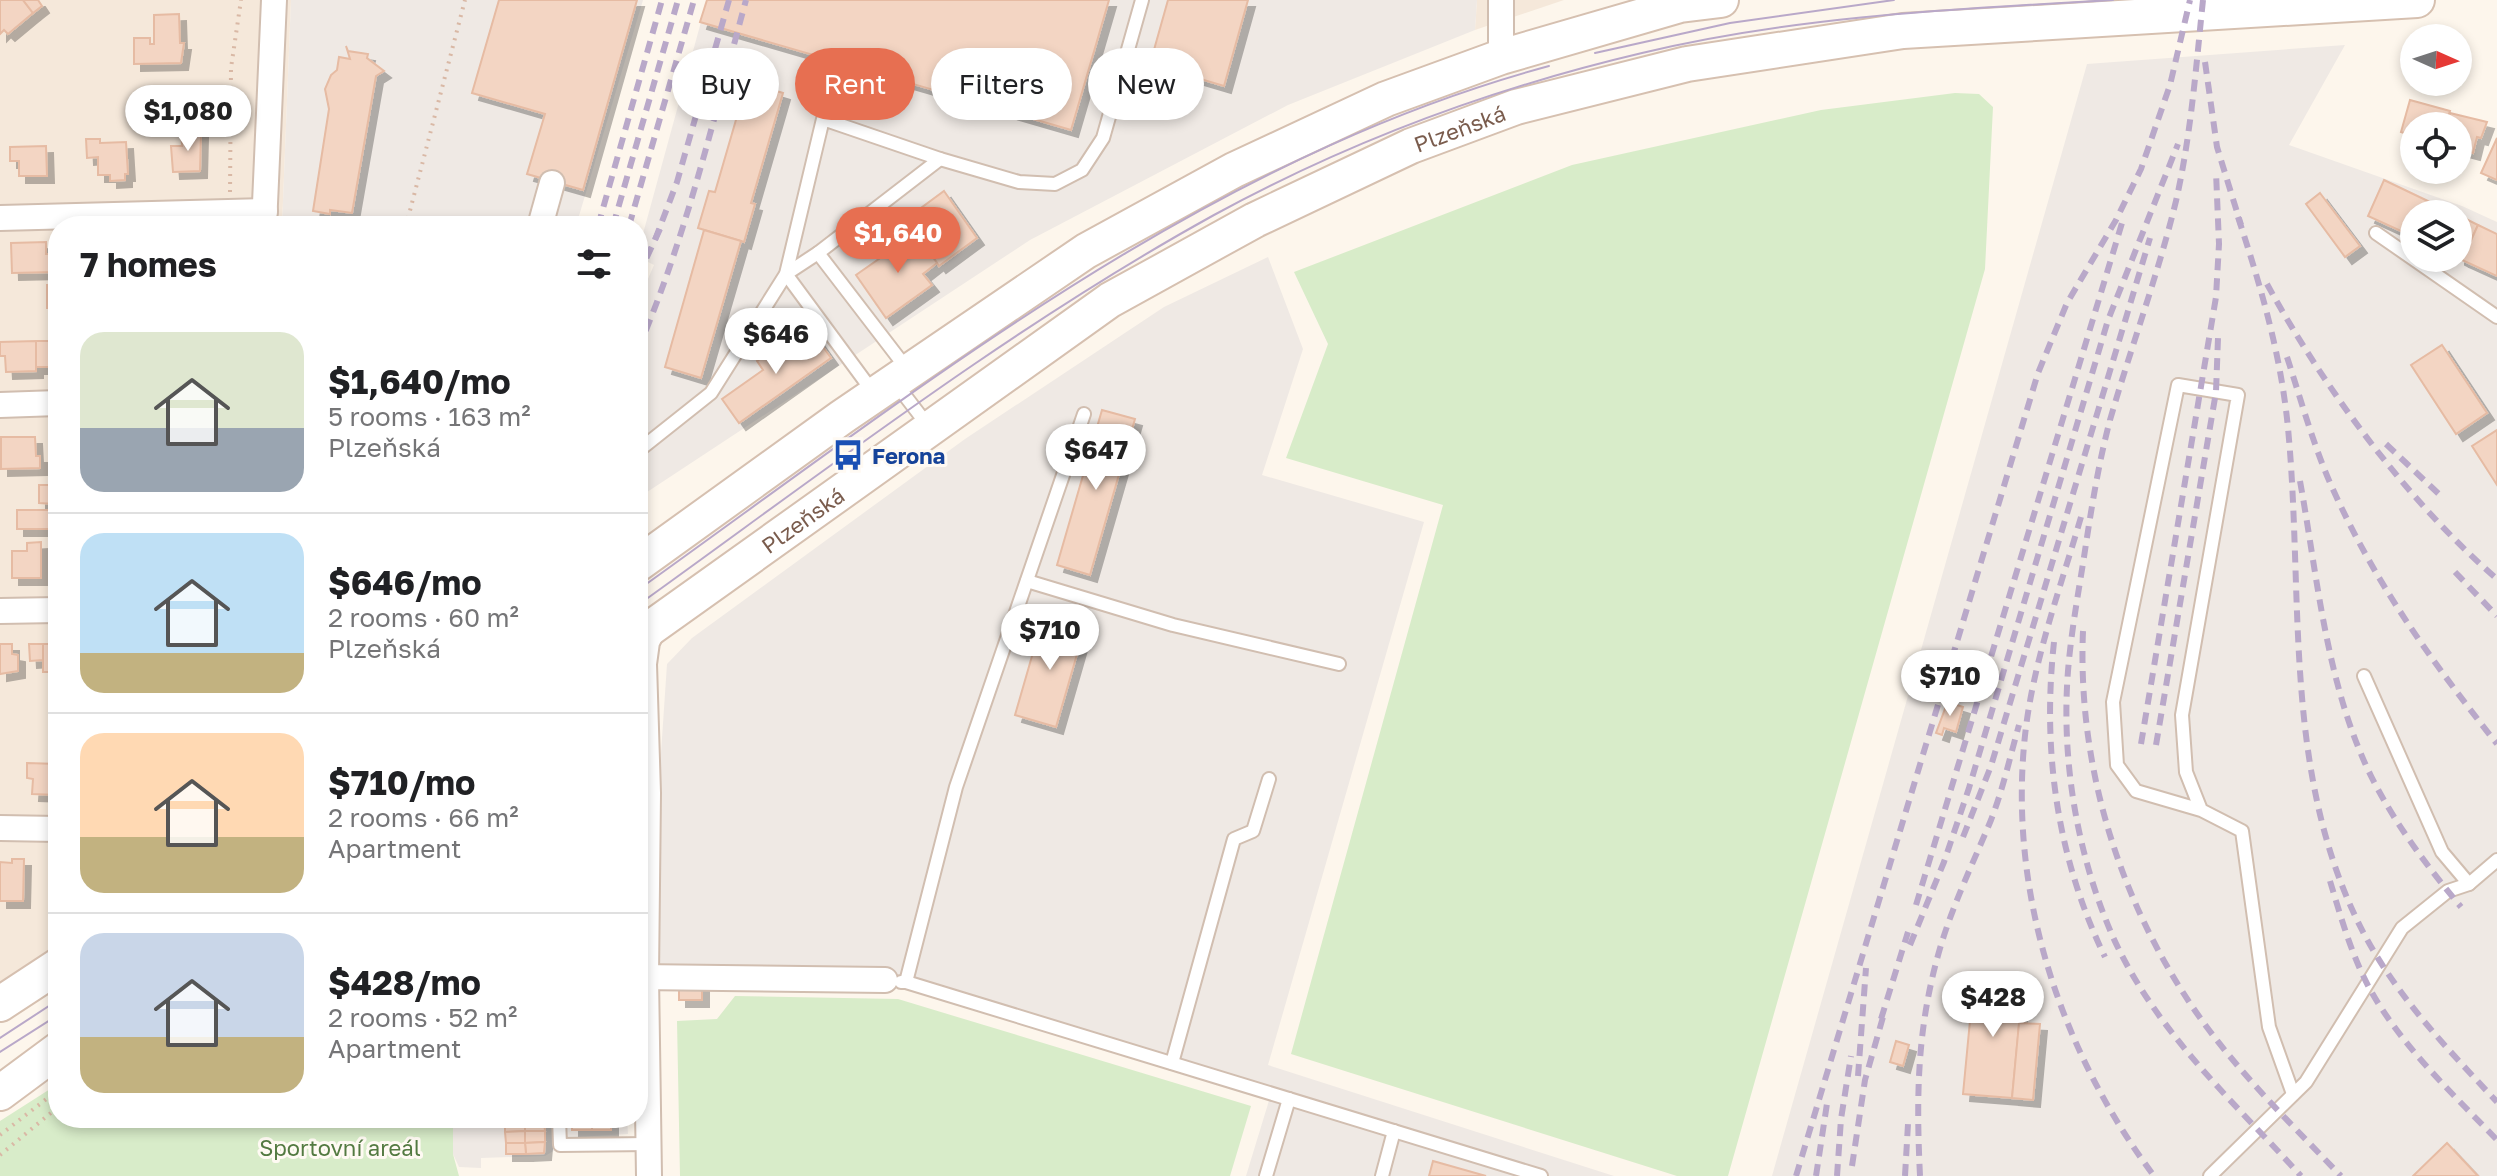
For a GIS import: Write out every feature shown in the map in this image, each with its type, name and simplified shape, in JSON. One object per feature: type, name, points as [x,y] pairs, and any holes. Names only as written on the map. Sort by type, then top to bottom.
[{"type":"main road","points":[[648,557],[1086,251],[1234,170],[1386,99],[1501,57],[1680,5],[1721,0]]},
{"type":"main road","name":"Plzeňská","points":[[648,629],[1110,300],[1255,220],[1411,146],[1516,107],[1687,64],[1903,31],[2417,0]]},
{"type":"main road","points":[[0,1004],[48,973]]},
{"type":"main road","points":[[0,1093],[48,1057]]},
{"type":"street","points":[[264,216],[274,0]]},
{"type":"street","points":[[1501,0],[1501,57]]},
{"type":"street","points":[[543,216],[552,183]]},
{"type":"street","points":[[66,216],[230,211],[254,216]]},
{"type":"street","points":[[0,218],[48,217]]},
{"type":"street","points":[[0,405],[48,403]]},
{"type":"street","points":[[0,611],[48,610]]},
{"type":"street","points":[[0,828],[48,829]]},
{"type":"street","points":[[648,977],[895,981]]},
{"type":"street","points":[[648,1102],[649,1176]]},
{"type":"lane","points":[[648,443],[711,393],[786,274],[823,119],[1019,182],[1055,184],[1082,170],[1103,138],[1142,0]]},
{"type":"lane","points":[[786,274],[940,159]]},
{"type":"lane","points":[[2376,233],[2497,317]]},
{"type":"lane","points":[[818,253],[893,383]]},
{"type":"lane","points":[[786,274],[893,383],[929,427]]},
{"type":"lane","points":[[2201,810],[2186,772],[2182,715],[2238,395],[2178,385],[2113,702],[2117,765],[2136,791],[2201,810],[2242,831],[2269,1027],[2293,1094]]},
{"type":"lane","points":[[1084,414],[956,787],[895,981],[1541,1176]]},
{"type":"lane","points":[[1027,581],[1173,625],[1339,664]]},
{"type":"lane","points":[[2364,676],[2442,852],[2469,884]]},
{"type":"lane","points":[[1172,1063],[1234,839],[1253,831],[1269,779]]},
{"type":"lane","points":[[2210,1176],[2306,1082],[2402,928],[2448,891],[2469,884],[2497,860]]},
{"type":"lane","points":[[1266,1176],[1289,1099]]},
{"type":"lane","points":[[559,1128],[560,1145],[650,1144]]},
{"type":"lane","points":[[1382,1176],[1394,1131]]},
{"type":"path","points":[[230,211],[231,68],[241,0]]},
{"type":"path","points":[[409,216],[465,0]]},
{"type":"path","points":[[0,1135],[48,1098]]},
{"type":"path","points":[[0,1155],[48,1115]]},
{"type":"shaded area","points":[[0,0],[291,0],[282,216],[48,216],[48,961],[0,992]]},
{"type":"shaded area","points":[[291,0],[643,0],[579,216],[282,216]]},
{"type":"shaded area","points":[[707,0],[1477,0],[1475,30],[1288,105],[1030,240],[648,491],[648,279],[654,265],[648,262],[648,216],[674,120],[779,120],[779,48],[694,48]]},
{"type":"shaded area","points":[[1477,0],[1564,0],[1475,30]]},
{"type":"shaded area","points":[[2345,45],[2289,145],[2445,200],[2400,200],[2400,272],[2472,272],[2472,211],[2497,222],[2497,1176],[1772,1176],[2087,64]]},
{"type":"shaded area","points":[[1268,257],[1303,349],[1262,475],[1424,522],[1268,1065],[1614,1176],[1246,1176],[1271,1094],[926,988],[648,976],[667,664],[692,638],[965,439],[1164,307]]},
{"type":"shaded area","points":[[453,1128],[628,1128],[628,1134],[577,1137],[545,1156],[481,1158],[481,1168],[459,1167],[453,1154]]},
{"type":"green space","points":[[1955,93],[1979,94],[1993,107],[1985,269],[1728,1176],[1677,1176],[1291,1054],[1443,505],[1286,458],[1328,344],[1294,272],[1572,165],[1821,110]]},
{"type":"green space","points":[[735,996],[898,999],[1251,1106],[1230,1176],[680,1176],[677,1021],[717,1019]]},
{"type":"green space","name":"Sportovní areál","points":[[48,1090],[48,1128],[453,1128],[453,1154],[459,1176],[0,1176],[0,1121]]},
{"type":"building","points":[[0,0],[23,0],[33,13],[8,34],[4,30],[0,34]]},
{"type":"building","points":[[23,0],[38,0],[42,6],[33,13]]},
{"type":"building","points":[[499,0],[637,0],[583,190],[527,174],[545,114],[472,93]]},
{"type":"building","points":[[707,0],[1109,0],[1095,48],[1088,48],[1088,72],[1071,130],[1037,120],[1072,120],[1072,48],[931,48],[931,89],[915,85],[915,48],[795,50],[700,22]]},
{"type":"building","points":[[1168,0],[1248,0],[1224,86],[1204,80],[1204,48],[1154,48]]},
{"type":"building","points":[[179,14],[180,43],[184,43],[181,63],[134,64],[134,38],[150,38],[150,44],[154,44],[154,15]]},
{"type":"building","points":[[346,46],[348,51],[368,54],[367,58],[384,71],[376,76],[352,213],[330,210],[330,214],[313,211],[329,109],[325,89],[331,75],[337,70],[339,57],[350,59]]},
{"type":"building","points":[[2410,100],[2450,111],[2450,112],[2407,112]]},
{"type":"building","points":[[2472,118],[2487,122],[2481,138],[2477,137],[2473,153]]},
{"type":"building","points":[[736,120],[775,120],[751,203],[755,204],[744,242],[698,228],[709,191],[715,192]]},
{"type":"building","points":[[181,131],[201,131],[200,171],[173,172],[171,146],[182,146]]},
{"type":"building","points":[[2497,138],[2497,180],[2481,173]]},
{"type":"building","points":[[86,139],[100,139],[100,143],[126,142],[128,174],[125,174],[125,180],[110,181],[110,175],[98,175],[98,157],[87,158]]},
{"type":"building","points":[[46,146],[47,176],[19,176],[19,161],[10,161],[10,147]]},
{"type":"building","points":[[2384,180],[2426,200],[2400,200],[2400,231],[2368,216]]},
{"type":"building","points":[[944,191],[977,238],[939,266],[906,219]]},
{"type":"building","points":[[2320,193],[2360,246],[2345,257],[2306,204]]},
{"type":"building","points":[[2472,222],[2478,225],[2472,238]]},
{"type":"building","points":[[2478,225],[2497,234],[2497,276],[2472,265],[2472,238]]},
{"type":"building","points":[[704,230],[741,241],[701,378],[665,367]]},
{"type":"building","points":[[916,233],[937,263],[923,274],[932,285],[886,318],[856,275]]},
{"type":"building","points":[[46,242],[48,272],[12,273],[11,243]]},
{"type":"building","points":[[813,333],[831,358],[739,423],[722,399],[763,370],[757,361],[782,343],[788,352]]},
{"type":"building","points":[[36,341],[36,371],[6,372],[5,356],[0,356],[0,342]]},
{"type":"building","points":[[36,341],[48,341],[48,367],[36,367]]},
{"type":"building","points":[[2442,345],[2487,413],[2456,434],[2411,365]]},
{"type":"building","points":[[1102,410],[1135,419],[1090,575],[1057,565]]},
{"type":"building","points":[[2497,430],[2497,485],[2472,446]]},
{"type":"building","points":[[1,437],[35,437],[40,468],[1,469]]},
{"type":"building","points":[[39,485],[48,485],[48,504],[39,503]]},
{"type":"building","points":[[17,510],[48,510],[48,529],[17,529]]},
{"type":"building","points":[[41,542],[41,578],[12,578],[12,551],[27,551],[27,543]]},
{"type":"building","points":[[1043,618],[1084,630],[1056,727],[1015,715]]},
{"type":"building","points":[[0,644],[12,644],[12,654],[18,655],[18,671],[0,674]]},
{"type":"building","points":[[29,644],[43,644],[43,660],[30,661]]},
{"type":"building","points":[[43,644],[48,644],[48,672],[43,672]]},
{"type":"building","points":[[1950,703],[1963,707],[1956,732],[1944,728],[1942,735],[1936,733],[1946,706]]},
{"type":"building","points":[[27,763],[48,764],[48,795],[32,794],[33,779],[27,778]]},
{"type":"building","points":[[12,859],[24,859],[23,901],[0,901],[0,862],[12,863]]},
{"type":"building","points":[[1974,979],[2023,984],[2012,1098],[1963,1094]]},
{"type":"building","points":[[679,981],[702,981],[702,1000],[679,1000]]},
{"type":"building","points":[[2019,1023],[2040,1024],[2033,1100],[2012,1098]]},
{"type":"building","points":[[1896,1041],[1909,1045],[1903,1066],[1890,1062]]},
{"type":"building","points":[[505,1128],[525,1128],[525,1131],[505,1132]]},
{"type":"building","points":[[525,1128],[545,1128],[545,1131],[525,1131]]},
{"type":"building","points":[[525,1131],[525,1143],[506,1143],[505,1132]]},
{"type":"building","points":[[525,1131],[545,1131],[545,1142],[525,1143]]},
{"type":"building","points":[[545,1142],[544,1153],[526,1154],[525,1143]]},
{"type":"building","points":[[506,1143],[525,1143],[526,1154],[506,1154]]},
{"type":"building","points":[[2447,1143],[2478,1176],[2413,1176]]},
{"type":"building","points":[[1433,1161],[1486,1176],[1429,1176]]},
{"type":"tram line","points":[[1595,53],[1730,23],[1894,0]]},
{"type":"tram line","points":[[648,598],[920,401],[1065,304],[1214,215],[1369,141],[1476,100],[1531,83],[1700,40],[1876,16],[2113,0]]},
{"type":"tram line","points":[[648,583],[961,359],[1071,286],[1185,219],[1302,158],[1423,107],[1549,66]]},
{"type":"tram line","points":[[0,1038],[48,1007]]},
{"type":"tram line","points":[[0,1052],[48,1021]]},
{"type":"railway","points":[[601,216],[662,0]]},
{"type":"railway","points":[[616,216],[678,0]]},
{"type":"railway","points":[[632,216],[694,0]]},
{"type":"railway","points":[[655,240],[677,182],[729,0]]},
{"type":"railway","points":[[648,324],[685,221],[746,0]]},
{"type":"railway","points":[[1796,1176],[2038,373],[2067,303],[2116,220],[2141,169],[2170,85],[2190,0]]},
{"type":"railway","points":[[2203,0],[2189,126],[2176,201],[2110,420],[2092,505],[2068,671],[2067,739],[2074,807],[2090,873],[2100,906],[2131,971],[2173,1035],[2301,1176]]},
{"type":"railway","points":[[2205,62],[2217,147],[2241,225]]},
{"type":"railway","points":[[1910,945],[1944,862],[1969,788],[2108,320],[2178,144]]},
{"type":"railway","points":[[2141,744],[2216,297],[2219,244],[2216,172]]},
{"type":"railway","points":[[2238,217],[2269,321],[2285,401],[2307,744],[2318,806],[2335,867],[2360,926],[2389,974],[2422,1019],[2497,1102]]},
{"type":"railway","points":[[1916,905],[2122,223]]},
{"type":"railway","points":[[648,255],[660,229]]},
{"type":"railway","points":[[1963,837],[1991,766],[2150,238]]},
{"type":"railway","points":[[2267,284],[2314,363],[2370,441],[2431,515],[2497,579]]},
{"type":"railway","points":[[2156,745],[2216,392],[2218,338]]},
{"type":"railway","points":[[2287,357],[2325,469],[2366,555],[2427,651],[2497,744]]},
{"type":"railway","points":[[2386,444],[2441,496]]},
{"type":"railway","points":[[2300,481],[2325,631],[2343,705],[2356,741],[2390,811],[2461,907]]},
{"type":"railway","points":[[2081,517],[2049,621],[2030,700],[2022,787],[2024,847],[2033,906],[2047,964],[2066,1020],[2091,1075],[2120,1127],[2154,1176]]},
{"type":"railway","points":[[2455,572],[2497,616]]},
{"type":"railway","points":[[2083,631],[2083,684],[2097,788],[2111,839],[2151,936],[2177,982],[2221,1046],[2341,1176]]},
{"type":"railway","points":[[2054,642],[2050,723],[2057,803],[2075,881],[2105,957]]},
{"type":"railway","points":[[1920,1176],[1920,1060],[1933,975],[1952,913],[2003,785],[2019,725]]},
{"type":"railway","points":[[2330,881],[2357,961],[2380,1006],[2420,1059],[2497,1140]]},
{"type":"railway","points":[[1881,1019],[1908,932]]},
{"type":"railway","points":[[1858,1076],[1866,968]]},
{"type":"railway","points":[[1852,1166],[1865,1080],[1885,1010]]},
{"type":"railway","points":[[1837,1176],[1841,1119],[1851,1056]]},
{"type":"railway","points":[[1816,1176],[1828,1097]]},
{"type":"railway","points":[[1905,1176],[1908,1124]]},
{"type":"place","name":"Ferona","points":[[848,455]]}]
